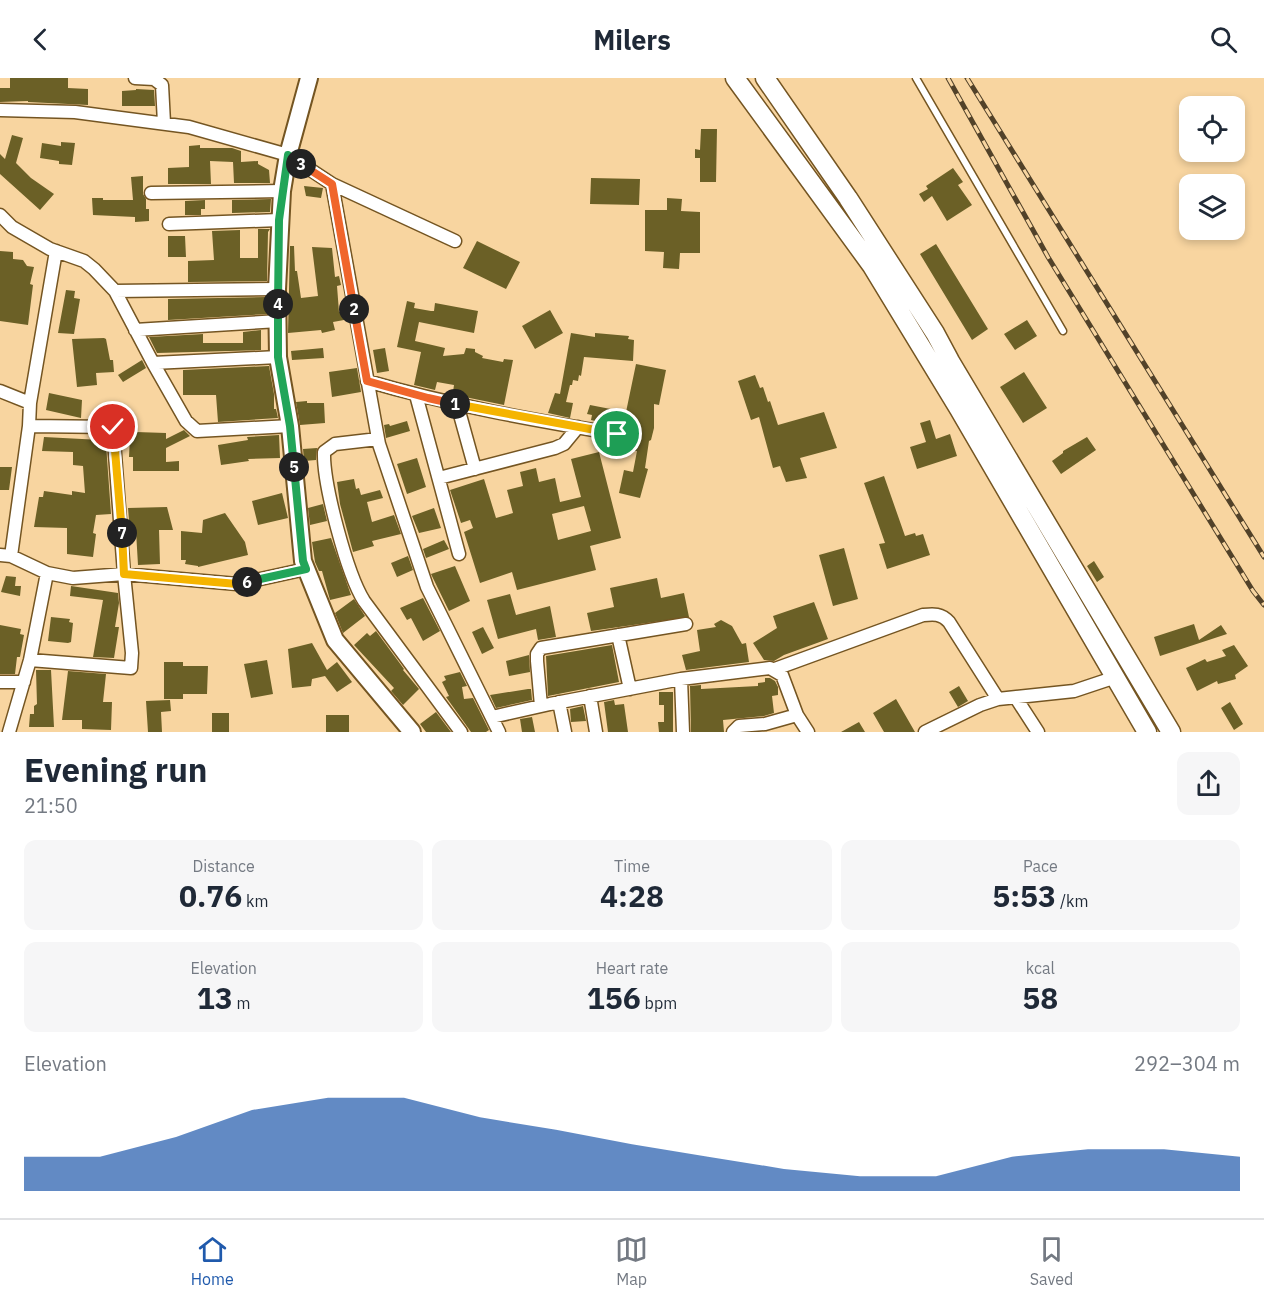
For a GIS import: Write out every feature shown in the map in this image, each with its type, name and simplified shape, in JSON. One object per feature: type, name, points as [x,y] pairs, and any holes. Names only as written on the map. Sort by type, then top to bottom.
[{"type":"main road","points":[[309,78],[288,155],[282,191],[277,289],[278,357],[290,426],[303,561],[334,640],[412,732]]},
{"type":"main road","points":[[735,78],[872,266],[957,390],[1171,732]]},
{"type":"main road","points":[[765,78],[848,198],[935,333],[957,390],[1147,732]]},
{"type":"street","points":[[135,78],[154,79],[162,85],[164,123]]},
{"type":"street","points":[[0,110],[75,112],[164,123],[189,127],[288,155],[332,184],[455,241]]},
{"type":"street","points":[[332,184],[378,440],[427,587],[499,732]]},
{"type":"street","points":[[151,193],[282,191]]},
{"type":"street","points":[[0,215],[12,227],[56,251],[84,261],[115,291],[186,421],[197,431],[290,426]]},
{"type":"street","points":[[169,225],[279,220]]},
{"type":"street","points":[[56,251],[30,403],[29,426],[5,556],[47,573],[73,578],[124,574],[237,584],[306,569]]},
{"type":"street","points":[[115,291],[277,289]]},
{"type":"street","points":[[135,330],[279,321]]},
{"type":"street","points":[[153,363],[278,357]]},
{"type":"street","points":[[367,381],[457,404],[617,434]]},
{"type":"street","points":[[0,391],[30,403]]},
{"type":"street","points":[[416,395],[459,554]]},
{"type":"street","points":[[457,404],[475,469]]},
{"type":"street","points":[[29,426],[113,427],[132,653],[131,668],[30,660]]},
{"type":"street","points":[[439,478],[555,448],[569,439],[578,428]]},
{"type":"street","points":[[378,440],[334,444],[324,452],[326,482],[350,571],[356,589],[364,601],[461,732]]},
{"type":"street","points":[[9,732],[30,660],[47,573]]},
{"type":"street","points":[[492,717],[681,679],[745,672],[759,668],[775,669],[923,615],[938,614],[949,621],[998,699]]},
{"type":"street","points":[[541,706],[537,661],[540,648],[686,624]]},
{"type":"street","points":[[618,635],[630,689]]},
{"type":"street","points":[[775,669],[782,675],[796,715],[808,732]]},
{"type":"street","points":[[925,732],[980,705],[998,699],[1074,691],[1116,677]]},
{"type":"street","points":[[681,679],[683,732]]},
{"type":"street","points":[[0,682],[24,682]]},
{"type":"street","points":[[590,696],[596,732]]},
{"type":"street","points":[[1016,698],[1038,732]]},
{"type":"street","points":[[559,702],[566,732]]},
{"type":"street","points":[[733,732],[740,726],[765,724],[796,715]]},
{"type":"lane","points":[[916,78],[1063,331]]},
{"type":"building","points":[[10,78],[68,78],[68,88],[88,89],[88,105],[28,101],[0,102],[0,88],[10,88]]},
{"type":"building","points":[[154,90],[155,106],[122,106],[122,91]]},
{"type":"building","points":[[701,129],[717,129],[716,182],[700,182],[700,158],[695,158],[695,149],[700,150]]},
{"type":"building","points":[[12,135],[23,138],[16,163],[31,178],[54,194],[40,210],[0,174],[0,154],[5,159]]},
{"type":"building","points":[[61,142],[75,143],[72,165],[59,164],[59,161],[40,158],[42,143],[61,146]]},
{"type":"building","points":[[200,145],[200,148],[232,148],[241,151],[241,162],[258,161],[258,164],[269,170],[270,183],[234,183],[233,162],[210,161],[211,184],[168,184],[168,168],[189,167],[189,146]]},
{"type":"building","points":[[953,168],[963,182],[958,185],[972,205],[947,221],[932,196],[924,202],[919,194],[928,189],[926,186]]},
{"type":"building","points":[[143,176],[143,194],[146,199],[146,209],[149,209],[149,221],[135,222],[135,217],[93,215],[92,198],[133,200],[131,177]]},
{"type":"building","points":[[591,178],[640,179],[639,205],[590,204]]},
{"type":"building","points":[[304,186],[323,188],[321,198],[306,196]]},
{"type":"building","points":[[667,198],[682,199],[681,211],[700,212],[700,253],[680,253],[679,269],[663,268],[664,252],[645,251],[645,210],[667,210]]},
{"type":"building","points":[[271,199],[270,212],[232,213],[232,200]]},
{"type":"building","points":[[205,200],[205,209],[201,209],[201,215],[185,215],[185,201]]},
{"type":"building","points":[[258,229],[270,229],[268,232],[267,281],[188,282],[188,261],[214,260],[212,231],[240,230],[240,258],[258,258]]},
{"type":"building","points":[[168,236],[185,236],[186,257],[168,257]]},
{"type":"building","points":[[477,241],[520,262],[506,289],[463,268]]},
{"type":"building","points":[[936,244],[988,329],[972,340],[920,254]]},
{"type":"building","points":[[290,246],[294,246],[295,271],[297,271],[301,298],[318,296],[312,247],[332,248],[335,277],[339,276],[341,285],[337,286],[339,312],[342,311],[344,320],[333,322],[335,330],[322,333],[321,330],[288,333]]},
{"type":"building","points":[[0,251],[13,252],[13,259],[23,260],[27,266],[34,267],[30,284],[33,285],[28,325],[0,321]]},
{"type":"building","points":[[66,290],[75,291],[74,298],[80,299],[74,334],[58,333]]},
{"type":"building","points":[[266,297],[267,314],[168,320],[168,299]]},
{"type":"building","points":[[407,301],[415,303],[414,308],[431,311],[434,311],[435,303],[478,311],[474,333],[419,322],[415,341],[445,348],[443,356],[464,354],[466,348],[475,349],[475,352],[483,356],[482,358],[503,362],[504,359],[513,360],[504,405],[455,395],[454,385],[437,382],[435,390],[414,385],[421,352],[397,347]]},
{"type":"building","points":[[550,310],[563,333],[535,349],[522,326]]},
{"type":"building","points":[[1027,320],[1037,336],[1015,350],[1004,334]]},
{"type":"building","points":[[261,330],[261,350],[157,353],[149,337],[203,334],[203,343],[243,343],[243,332]]},
{"type":"building","points":[[571,333],[595,337],[595,333],[629,336],[628,339],[634,340],[633,361],[584,357],[581,376],[579,375],[578,381],[573,380],[570,385],[566,402],[573,403],[570,418],[548,413],[555,393],[560,394]]},
{"type":"building","points":[[104,338],[110,360],[113,360],[114,372],[96,373],[97,385],[77,387],[72,339]]},
{"type":"building","points":[[323,348],[324,358],[292,360],[291,351]]},
{"type":"building","points":[[385,348],[389,371],[377,373],[373,350]]},
{"type":"building","points":[[142,360],[146,368],[123,382],[118,375]]},
{"type":"building","points":[[636,364],[666,370],[659,405],[654,404],[654,428],[649,441],[645,468],[648,469],[640,498],[619,493],[624,470],[633,472],[637,451],[627,450],[630,429],[591,420],[592,415],[587,414],[590,405],[626,412]]},
{"type":"building","points":[[269,366],[274,409],[276,409],[278,418],[218,422],[216,395],[183,395],[183,370]]},
{"type":"building","points":[[357,368],[361,392],[332,397],[329,372]]},
{"type":"building","points":[[1024,372],[1047,408],[1023,423],[1000,387]]},
{"type":"building","points":[[755,375],[760,388],[763,387],[768,402],[770,401],[778,425],[824,412],[837,448],[800,458],[807,478],[786,482],[780,466],[773,468],[759,417],[751,420],[738,381]]},
{"type":"building","points":[[49,393],[82,400],[81,418],[46,410]]},
{"type":"building","points":[[307,401],[307,403],[324,403],[325,423],[300,425],[296,402]]},
{"type":"building","points":[[930,420],[936,439],[950,434],[957,456],[917,469],[910,447],[926,442],[920,423]]},
{"type":"building","points":[[407,421],[410,431],[386,438],[384,425],[389,424],[390,426]]},
{"type":"building","points":[[184,430],[190,436],[166,448],[166,462],[179,461],[179,471],[133,471],[133,457],[129,457],[130,434],[136,434],[136,432],[166,433],[166,439]]},
{"type":"building","points":[[279,435],[280,458],[248,459],[249,461],[221,465],[218,445],[248,440],[247,437]]},
{"type":"building","points":[[44,437],[101,440],[101,444],[106,444],[111,514],[96,515],[93,557],[67,554],[67,528],[34,527],[39,497],[43,497],[44,491],[72,495],[72,491],[85,493],[83,466],[73,465],[73,452],[42,451]]},
{"type":"building","points":[[1087,437],[1096,450],[1061,474],[1052,461],[1063,451]]},
{"type":"building","points":[[317,448],[316,460],[304,461],[303,449]]},
{"type":"building","points":[[599,452],[621,538],[590,546],[596,570],[517,590],[512,572],[480,583],[464,532],[473,528],[470,520],[461,523],[450,490],[484,479],[496,518],[513,513],[507,490],[523,486],[520,472],[536,468],[539,482],[555,478],[560,502],[581,497],[571,459]],"holes":[[[584,506],[591,531],[558,540],[552,514]]]},
{"type":"building","points":[[417,458],[426,487],[407,494],[397,464]]},
{"type":"building","points":[[0,467],[12,467],[9,490],[0,490]]},
{"type":"building","points":[[884,476],[905,536],[915,533],[916,536],[923,534],[930,555],[887,569],[879,544],[885,543],[864,483]]},
{"type":"building","points":[[354,479],[356,489],[359,488],[361,495],[380,490],[383,498],[367,502],[372,522],[394,515],[401,534],[372,541],[374,546],[353,552],[340,504],[337,482]]},
{"type":"building","points":[[282,493],[288,518],[258,525],[252,501]]},
{"type":"building","points":[[323,504],[327,521],[310,525],[308,508]]},
{"type":"building","points":[[167,507],[173,530],[159,530],[160,564],[138,565],[136,531],[130,532],[128,508]]},
{"type":"building","points":[[434,508],[441,528],[419,533],[412,516]]},
{"type":"building","points":[[225,513],[245,542],[248,555],[198,567],[185,564],[186,560],[181,560],[181,531],[202,533],[203,520]]},
{"type":"building","points":[[331,538],[351,595],[330,600],[322,571],[319,571],[315,562],[312,542]]},
{"type":"building","points":[[444,540],[449,549],[426,558],[423,549]]},
{"type":"building","points":[[844,548],[858,599],[833,606],[819,555]]},
{"type":"building","points":[[408,556],[413,570],[397,577],[391,563]]},
{"type":"building","points":[[1094,561],[1104,577],[1097,582],[1087,566]]},
{"type":"building","points":[[455,566],[470,601],[449,611],[431,574]]},
{"type":"building","points":[[6,576],[16,577],[15,586],[21,586],[20,596],[1,592]]},
{"type":"building","points":[[657,578],[661,598],[684,593],[689,617],[591,631],[587,613],[614,607],[610,588]]},
{"type":"building","points":[[71,586],[118,593],[119,603],[115,627],[119,627],[114,658],[93,657],[103,600],[70,596]]},
{"type":"building","points":[[510,594],[516,615],[550,606],[556,637],[538,640],[536,629],[498,639],[487,600]]},
{"type":"building","points":[[423,598],[440,631],[423,641],[411,618],[407,620],[400,608]]},
{"type":"building","points":[[354,599],[365,616],[343,633],[335,613]]},
{"type":"building","points":[[814,602],[828,639],[774,661],[764,660],[753,643],[777,628],[773,616]]},
{"type":"building","points":[[51,617],[70,619],[69,622],[73,623],[71,642],[48,641]]},
{"type":"building","points":[[721,620],[732,626],[742,644],[746,643],[749,662],[686,670],[682,655],[700,651],[697,630],[716,627],[714,624]]},
{"type":"building","points":[[1194,624],[1199,640],[1221,625],[1227,634],[1160,656],[1154,637]]},
{"type":"building","points":[[0,625],[21,629],[20,634],[24,635],[20,657],[17,657],[15,674],[0,674]]},
{"type":"building","points":[[483,627],[494,648],[482,654],[472,632]]},
{"type":"building","points":[[376,631],[419,689],[403,705],[391,691],[394,688],[354,645],[367,633],[370,636]]},
{"type":"building","points":[[312,643],[327,670],[337,662],[352,682],[337,692],[325,676],[312,679],[311,686],[292,688],[288,649]]},
{"type":"building","points":[[612,645],[619,682],[548,696],[546,656]]},
{"type":"building","points":[[1234,645],[1248,666],[1235,675],[1236,679],[1218,684],[1217,681],[1197,691],[1186,668],[1205,659],[1207,662],[1226,656],[1222,650]]},
{"type":"building","points":[[529,655],[530,672],[509,676],[506,661]]},
{"type":"building","points":[[267,660],[273,694],[251,698],[244,664]]},
{"type":"building","points":[[164,662],[183,662],[183,666],[208,666],[207,694],[183,694],[183,699],[164,699]]},
{"type":"building","points":[[36,670],[51,670],[54,727],[29,727],[30,714],[34,714],[34,706],[37,704]]},
{"type":"building","points":[[68,671],[106,674],[103,702],[112,702],[111,730],[82,729],[82,720],[62,720]]},
{"type":"building","points":[[460,672],[467,686],[462,687],[464,699],[473,698],[489,730],[486,732],[471,732],[446,697],[449,696],[442,682],[446,680],[444,676]]},
{"type":"building","points":[[765,678],[775,681],[778,687],[778,695],[772,696],[774,713],[723,720],[724,732],[691,732],[690,686],[701,685],[701,689],[758,686],[758,683],[765,682]]},
{"type":"building","points":[[959,686],[968,701],[958,707],[949,692]]},
{"type":"building","points":[[531,689],[532,700],[496,708],[490,695]]},
{"type":"building","points":[[659,692],[673,692],[673,732],[659,732],[658,722],[664,722],[664,705],[659,705]]},
{"type":"building","points":[[896,699],[915,732],[884,732],[873,713]]},
{"type":"building","points":[[170,700],[171,711],[161,712],[162,732],[148,732],[146,701]]},
{"type":"building","points":[[614,700],[615,705],[624,704],[628,732],[608,732],[604,702]]},
{"type":"building","points":[[1230,702],[1243,724],[1234,730],[1221,708]]},
{"type":"building","points":[[583,706],[586,721],[571,722],[570,709]]},
{"type":"building","points":[[436,712],[451,732],[426,732],[420,724]]},
{"type":"building","points":[[212,713],[229,713],[229,732],[212,732]]},
{"type":"building","points":[[326,715],[349,715],[349,732],[326,732]]},
{"type":"building","points":[[532,717],[535,732],[522,732],[520,719]]},
{"type":"building","points":[[859,722],[865,732],[841,732]]},
{"type":"railway","points":[[948,78],[1048,257],[1253,591],[1264,605]]},
{"type":"railway","points":[[967,78],[1264,557]]},
{"type":"route","points":[[113,427],[124,574],[237,584],[306,569],[303,561],[290,426],[278,357],[279,220],[288,155],[332,184],[367,381],[428,398],[553,424],[617,434]]}]
